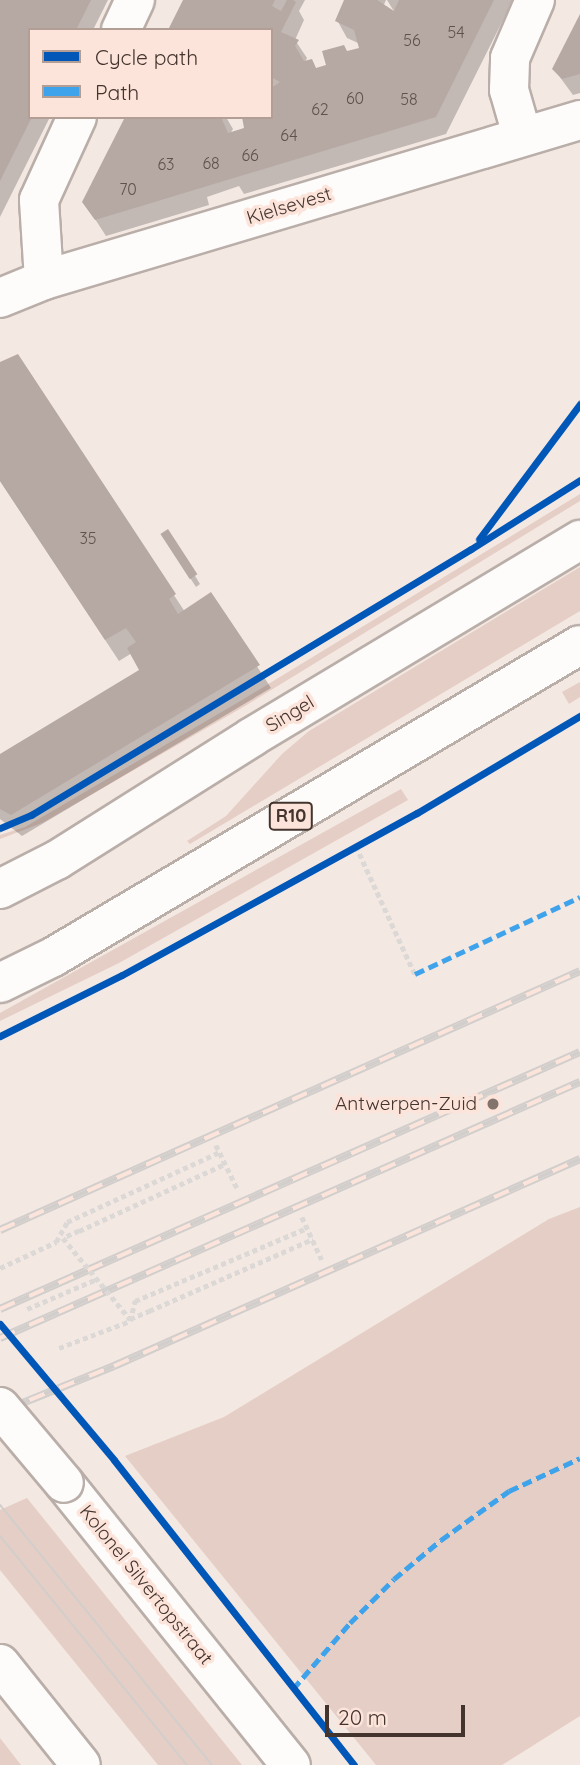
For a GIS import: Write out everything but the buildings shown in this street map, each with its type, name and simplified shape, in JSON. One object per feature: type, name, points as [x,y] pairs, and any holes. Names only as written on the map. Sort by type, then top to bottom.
[{"type":"main road","points":[[122,28],[135,0]]},
{"type":"main road","points":[[522,135],[509,90],[510,58],[535,0]]},
{"type":"main road","points":[[44,280],[39,200],[76,119]]},
{"type":"main road","name":"Kielsevest","points":[[0,298],[44,280],[522,135],[580,120]]},
{"type":"main road","name":"Singel","points":[[0,889],[57,860],[252,737],[580,540]]},
{"type":"main road","name":"R10","points":[[0,983],[53,957],[580,645]]},
{"type":"main road","name":"Kolonel Silvertopstraat","points":[[0,1407],[291,1765]]},
{"type":"main road","points":[[0,1664],[81,1765]]},
{"type":"path","points":[[344,853],[368,839]]},
{"type":"path","points":[[356,846],[415,974]]},
{"type":"path","points":[[216,1144],[238,1190]]},
{"type":"path","points":[[0,1268],[56,1242],[67,1222],[220,1152]]},
{"type":"path","points":[[225,1164],[63,1238],[131,1319],[313,1240]]},
{"type":"path","points":[[302,1217],[322,1260]]},
{"type":"path","points":[[60,1348],[130,1321],[135,1301],[307,1228]]},
{"type":"path","points":[[27,1309],[97,1279]]},
{"type":"shaded area","points":[[580,494],[580,501],[245,706],[42,823],[0,839],[0,835],[25,827],[242,700]]},
{"type":"shaded area","points":[[580,567],[580,611],[190,844],[187,841],[226,816],[282,754],[309,731]]},
{"type":"shaded area","points":[[580,682],[580,697],[569,704],[562,692]]},
{"type":"shaded area","points":[[401,789],[408,800],[119,963],[0,1021],[0,1013]]},
{"type":"shaded area","points":[[580,1207],[580,1716],[502,1765],[376,1765],[125,1456],[224,1417],[549,1219]]},
{"type":"shaded area","points":[[27,1498],[242,1765],[158,1765],[0,1570],[0,1510]]},
{"type":"shaded area","points":[[0,1738],[21,1765],[0,1765]]},
{"type":"tram line","points":[[0,1505],[212,1765]]},
{"type":"tram line","points":[[0,1536],[187,1765]]},
{"type":"railway","points":[[0,1230],[580,971]]},
{"type":"railway","points":[[0,1309],[580,1052]]},
{"type":"railway","points":[[0,1338],[580,1082]]},
{"type":"railway","points":[[0,1412],[114,1366],[580,1159]]},
{"type":"marked path","points":[[415,974],[580,897]]},
{"type":"marked path","points":[[293,1689],[350,1623],[394,1579],[441,1540],[509,1491],[580,1458]]},
{"type":"cycle path","points":[[479,539],[580,404]]},
{"type":"cycle path","points":[[0,828],[31,815],[471,549],[580,480]]},
{"type":"cycle path","points":[[0,1036],[122,975],[417,813],[580,716]]},
{"type":"cycle path","points":[[0,1324],[114,1460],[354,1765]]},
{"type":"place","name":"Antwerpen-Zuid","points":[[493,1104]]}]
